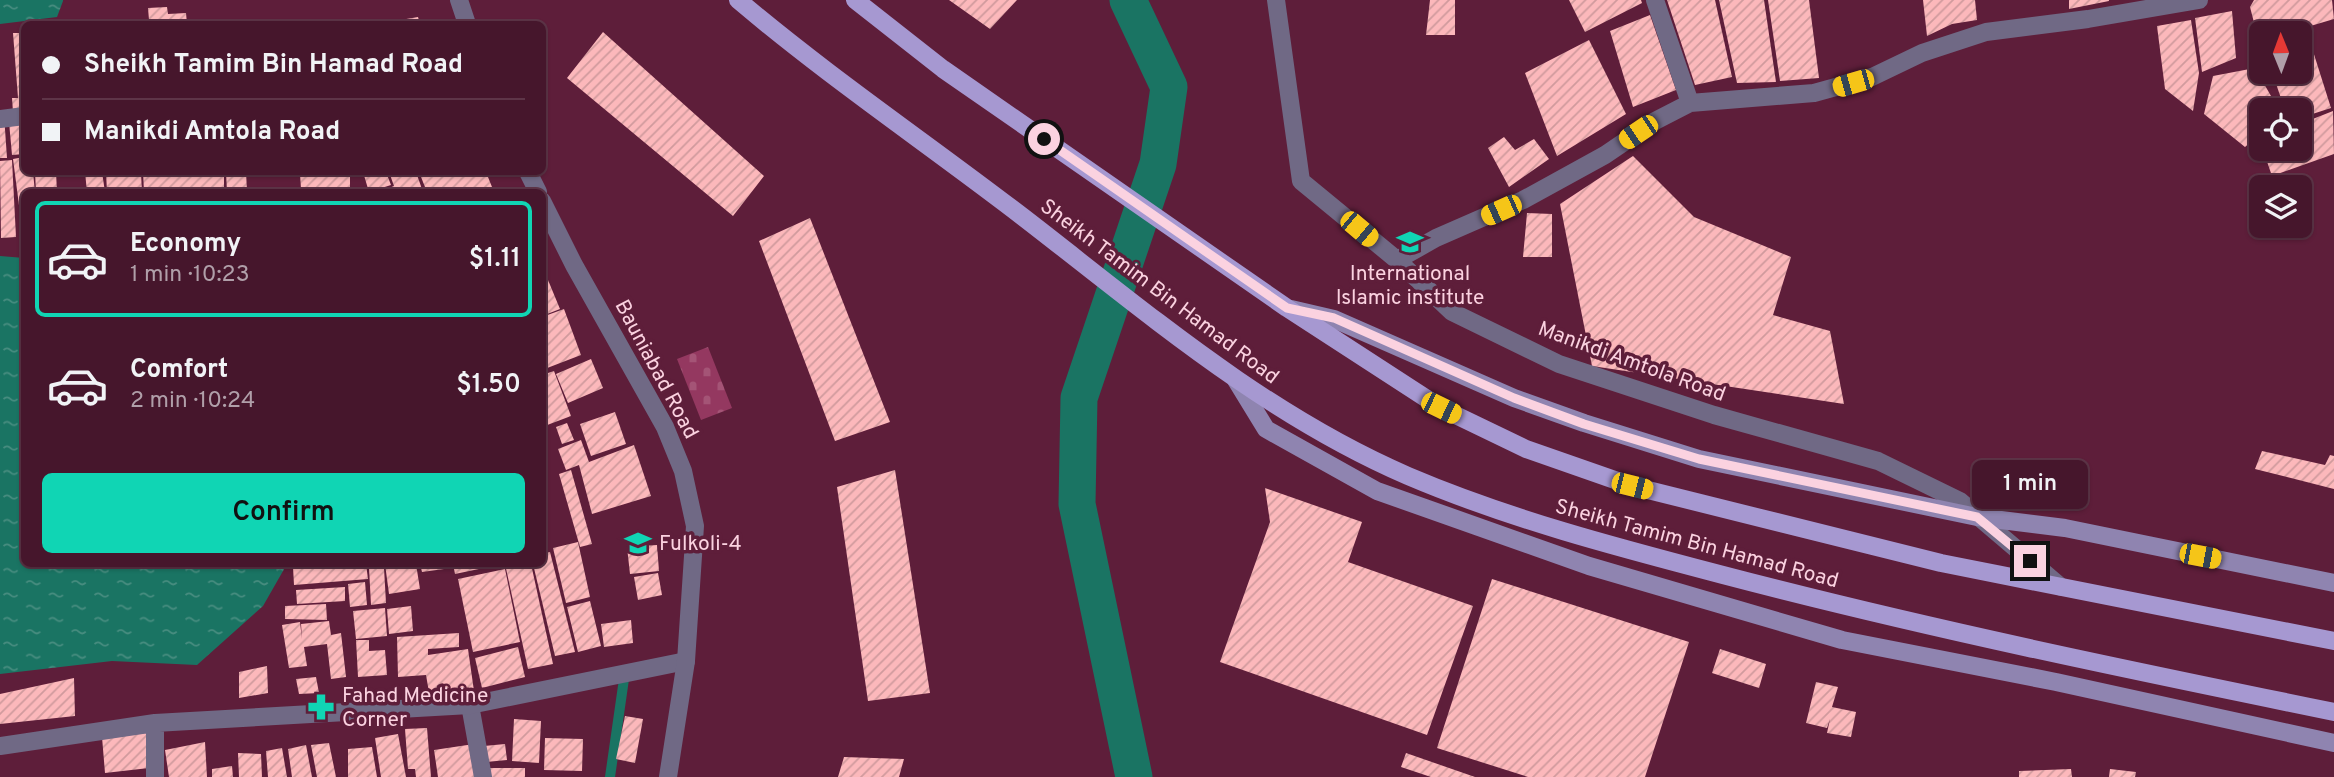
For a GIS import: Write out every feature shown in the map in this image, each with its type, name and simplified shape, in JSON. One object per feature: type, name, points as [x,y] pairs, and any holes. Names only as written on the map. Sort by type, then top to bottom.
[{"type":"main road","name":"Sheikh Tamim Bin Hamad Road","points":[[738,0],[778,34],[1236,380],[1311,427],[1407,475],[1564,533],[1803,596],[2001,643],[2334,712]]},
{"type":"main road","name":"Sheikh Tamim Bin Hamad Road","points":[[855,0],[943,69],[1287,308],[1441,408],[1526,449],[1632,486],[1941,563],[2334,641]]},
{"type":"main road","points":[[1287,308],[1334,318],[1514,398],[1584,424],[1686,455],[1977,517],[2066,528],[2334,583]]},
{"type":"main road","points":[[1236,380],[1266,429],[1377,491],[1589,566],[1842,640],[2056,682],[2334,743]]},
{"type":"street","points":[[459,0],[466,21]]},
{"type":"street","name":"Manikdi Amtola Road","points":[[1276,0],[1301,180],[1397,261],[1452,312],[1559,363],[1714,415],[1878,461],[1960,502],[2061,587]]},
{"type":"street","points":[[1655,0],[1690,103]]},
{"type":"street","points":[[1397,261],[1436,238],[1523,200],[1605,155],[1655,121],[1690,103],[1814,93],[1872,77],[1922,53],[1986,32],[2140,11],[2199,0]]},
{"type":"street","points":[[0,119],[21,116]]},
{"type":"street","name":"Bauniabad Road","points":[[546,209],[665,427],[683,471],[695,526],[686,661],[668,777]]},
{"type":"street","points":[[0,746],[155,723],[470,705],[686,661]]},
{"type":"street","points":[[470,705],[483,777]]},
{"type":"street","points":[[155,723],[155,777]]},
{"type":"green space","points":[[708,347],[732,408],[701,420],[677,359]]},
{"type":"water","points":[[0,0],[63,0],[57,17],[0,24]]},
{"type":"water","points":[[0,256],[21,258],[21,567],[285,567],[263,606],[197,665],[112,661],[0,674]]},
{"type":"building","points":[[949,0],[1017,0],[990,29]]},
{"type":"building","points":[[1430,0],[1455,0],[1455,35],[1426,35]]},
{"type":"building","points":[[1569,0],[1641,0],[1642,3],[1585,32]]},
{"type":"building","points":[[1667,0],[1715,0],[1732,77],[1695,85]]},
{"type":"building","points":[[1719,0],[1764,0],[1776,82],[1737,83]]},
{"type":"building","points":[[1768,0],[1809,0],[1819,78],[1780,81]]},
{"type":"building","points":[[1923,0],[1975,0],[1977,20],[1952,24],[1927,36]]},
{"type":"building","points":[[2069,0],[2109,0],[2109,1],[2069,9]]},
{"type":"building","points":[[2254,0],[2332,0],[2334,19],[2312,26],[2312,21],[2254,21],[2250,7]]},
{"type":"building","points":[[167,7],[168,14],[186,13],[187,21],[139,21],[149,20],[148,8]]},
{"type":"building","points":[[2232,11],[2236,58],[2202,72],[2195,18]]},
{"type":"building","points":[[1650,15],[1676,90],[1633,107],[1610,31]]},
{"type":"building","points":[[418,17],[419,21],[395,21]]},
{"type":"building","points":[[2191,20],[2199,73],[2193,111],[2165,89],[2157,26]]},
{"type":"building","points":[[603,32],[764,176],[733,216],[567,78]]},
{"type":"building","points":[[13,33],[21,33],[21,111],[13,112],[12,98],[18,98]]},
{"type":"building","points":[[1589,40],[1626,114],[1557,156],[1525,73]]},
{"type":"building","points":[[2312,48],[2331,108],[2312,114],[2312,98],[2281,98],[2276,84],[2312,84]]},
{"type":"building","points":[[2249,69],[2249,84],[2264,84],[2272,98],[2249,98],[2249,144],[2245,147],[2204,114],[2213,76]]},
{"type":"building","points":[[2333,111],[2334,154],[2272,175],[2267,161],[2312,161],[2312,119]]},
{"type":"building","points":[[0,115],[4,115],[7,158],[0,158]]},
{"type":"building","points":[[21,121],[21,154],[12,155],[9,122]]},
{"type":"building","points":[[1504,137],[1515,150],[1534,139],[1549,159],[1509,187],[1488,148]]},
{"type":"building","points":[[1633,156],[1694,217],[1791,257],[1773,315],[1830,331],[1844,404],[1592,366],[1560,204]]},
{"type":"building","points":[[21,158],[21,175],[33,175],[35,189],[21,189],[21,221],[13,159]]},
{"type":"building","points":[[12,160],[16,237],[1,238],[0,161]]},
{"type":"building","points":[[35,175],[56,175],[57,189],[36,189]]},
{"type":"building","points":[[85,175],[102,175],[105,189],[87,189]]},
{"type":"building","points":[[106,175],[141,175],[142,189],[107,189]]},
{"type":"building","points":[[143,175],[224,175],[224,189],[144,189]]},
{"type":"building","points":[[226,175],[246,175],[247,189],[227,189]]},
{"type":"building","points":[[300,175],[350,175],[350,189],[301,189]]},
{"type":"building","points":[[364,175],[387,175],[391,185],[368,189]]},
{"type":"building","points":[[390,175],[417,175],[422,189],[386,189],[394,186]]},
{"type":"building","points":[[420,175],[487,175],[493,189],[426,189]]},
{"type":"building","points":[[1527,213],[1552,214],[1552,257],[1523,257]]},
{"type":"building","points":[[810,218],[890,422],[835,441],[759,241]]},
{"type":"building","points":[[546,281],[560,309],[546,314]]},
{"type":"building","points":[[564,309],[581,355],[546,368],[546,316]]},
{"type":"building","points":[[591,359],[603,388],[568,403],[556,374]]},
{"type":"building","points":[[554,371],[571,416],[546,425],[546,374]]},
{"type":"building","points":[[615,412],[626,444],[591,456],[580,424]]},
{"type":"building","points":[[567,423],[574,440],[562,444],[556,427]]},
{"type":"building","points":[[581,440],[589,462],[634,445],[651,496],[592,514],[579,465],[566,470],[558,449]]},
{"type":"building","points":[[2262,451],[2325,465],[2330,455],[2334,456],[2334,489],[2255,469]]},
{"type":"building","points":[[571,470],[592,544],[580,547],[559,474]]},
{"type":"building","points":[[895,470],[930,693],[868,701],[837,487]]},
{"type":"building","points":[[1265,488],[1362,522],[1348,562],[1473,606],[1427,735],[1220,662],[1270,522]]},
{"type":"building","points":[[578,542],[590,597],[566,603],[553,548]]},
{"type":"building","points":[[657,545],[659,571],[630,574],[627,547]]},
{"type":"building","points":[[550,552],[575,652],[555,656],[534,567],[546,567],[546,553]]},
{"type":"building","points":[[293,567],[366,567],[368,579],[294,585]]},
{"type":"building","points":[[385,567],[416,567],[420,589],[389,594]]},
{"type":"building","points":[[421,567],[444,569],[422,572]]},
{"type":"building","points":[[454,567],[488,567],[455,574]]},
{"type":"building","points":[[506,567],[532,567],[553,664],[528,669]]},
{"type":"building","points":[[369,568],[384,568],[386,603],[371,605]]},
{"type":"building","points":[[505,569],[520,642],[473,652],[458,579]]},
{"type":"building","points":[[658,573],[662,595],[638,600],[634,577]]},
{"type":"building","points":[[1492,579],[1689,642],[1645,777],[1528,777],[1437,748]]},
{"type":"building","points":[[365,582],[367,605],[350,607],[348,584]]},
{"type":"building","points":[[345,587],[345,601],[297,604],[296,590]]},
{"type":"building","points":[[590,601],[601,646],[578,652],[567,607]]},
{"type":"building","points":[[326,604],[327,620],[285,619],[285,606]]},
{"type":"building","points":[[411,606],[413,631],[389,634],[387,609]]},
{"type":"building","points":[[385,608],[387,636],[356,639],[353,611]]},
{"type":"building","points":[[631,620],[633,643],[604,647],[601,624]]},
{"type":"building","points":[[329,621],[331,635],[341,633],[346,677],[331,679],[327,644],[304,647],[307,666],[289,668],[282,625],[300,622],[302,639],[301,624]]},
{"type":"building","points":[[459,633],[459,647],[428,649],[428,655],[468,649],[474,691],[430,698],[426,675],[398,677],[397,637]]},
{"type":"building","points":[[356,640],[369,640],[369,651],[385,650],[387,675],[358,677]]},
{"type":"building","points":[[518,647],[525,677],[482,688],[475,658]]},
{"type":"building","points":[[1720,649],[1766,664],[1759,688],[1712,673]]},
{"type":"building","points":[[267,666],[268,693],[239,698],[239,672]]},
{"type":"building","points":[[316,677],[319,693],[299,694],[296,679]]},
{"type":"building","points":[[74,678],[75,716],[0,724],[0,694]]},
{"type":"building","points":[[1816,682],[1838,687],[1832,707],[1856,712],[1851,737],[1827,733],[1830,719],[1827,728],[1806,723]]},
{"type":"building","points":[[625,716],[643,719],[635,763],[616,759]]},
{"type":"building","points":[[514,719],[541,721],[539,763],[512,761]]},
{"type":"building","points":[[427,728],[431,777],[416,777],[415,769],[408,769],[405,729]]},
{"type":"building","points":[[146,733],[149,768],[105,773],[102,737]]},
{"type":"building","points":[[398,734],[406,777],[381,777],[375,738]]},
{"type":"building","points":[[545,738],[583,739],[582,771],[544,770]]},
{"type":"building","points":[[205,742],[207,777],[169,777],[165,750]]},
{"type":"building","points":[[329,743],[336,777],[317,777],[311,745]]},
{"type":"building","points":[[474,744],[479,777],[438,777],[434,750]]},
{"type":"building","points":[[505,744],[507,760],[486,762],[484,746]]},
{"type":"building","points":[[306,745],[312,777],[292,777],[288,749]]},
{"type":"building","points":[[372,747],[377,777],[348,777],[348,749]]},
{"type":"building","points":[[282,748],[287,777],[268,777],[266,751]]},
{"type":"building","points":[[238,753],[261,754],[262,777],[239,777]]},
{"type":"building","points":[[1406,753],[1475,777],[1431,777],[1401,767]]},
{"type":"building","points":[[844,757],[904,759],[899,777],[838,777]]},
{"type":"building","points":[[232,766],[233,777],[212,777],[212,769]]},
{"type":"building","points":[[490,768],[525,768],[525,777],[490,777]]},
{"type":"building","points":[[2071,769],[2072,777],[2019,777],[2019,771]]},
{"type":"building","points":[[2110,769],[2136,772],[2135,777],[2109,777]]},
{"type":"waterway","points":[[1128,0],[1169,87],[1158,164],[1079,398],[1077,504],[1134,777]]},
{"type":"waterway","points":[[610,777],[624,679]]},
{"type":"place","name":"International Islamic institute","points":[[1410,242]]},
{"type":"place","name":"Fulkoli-4","points":[[638,543]]},
{"type":"place","name":"Fahad Medicine Corner","points":[[321,707]]},
{"type":"route","points":[[1044,139],[1287,308],[1334,318],[1514,398],[1584,424],[1699,459],[1977,517],[2030,561]]}]
